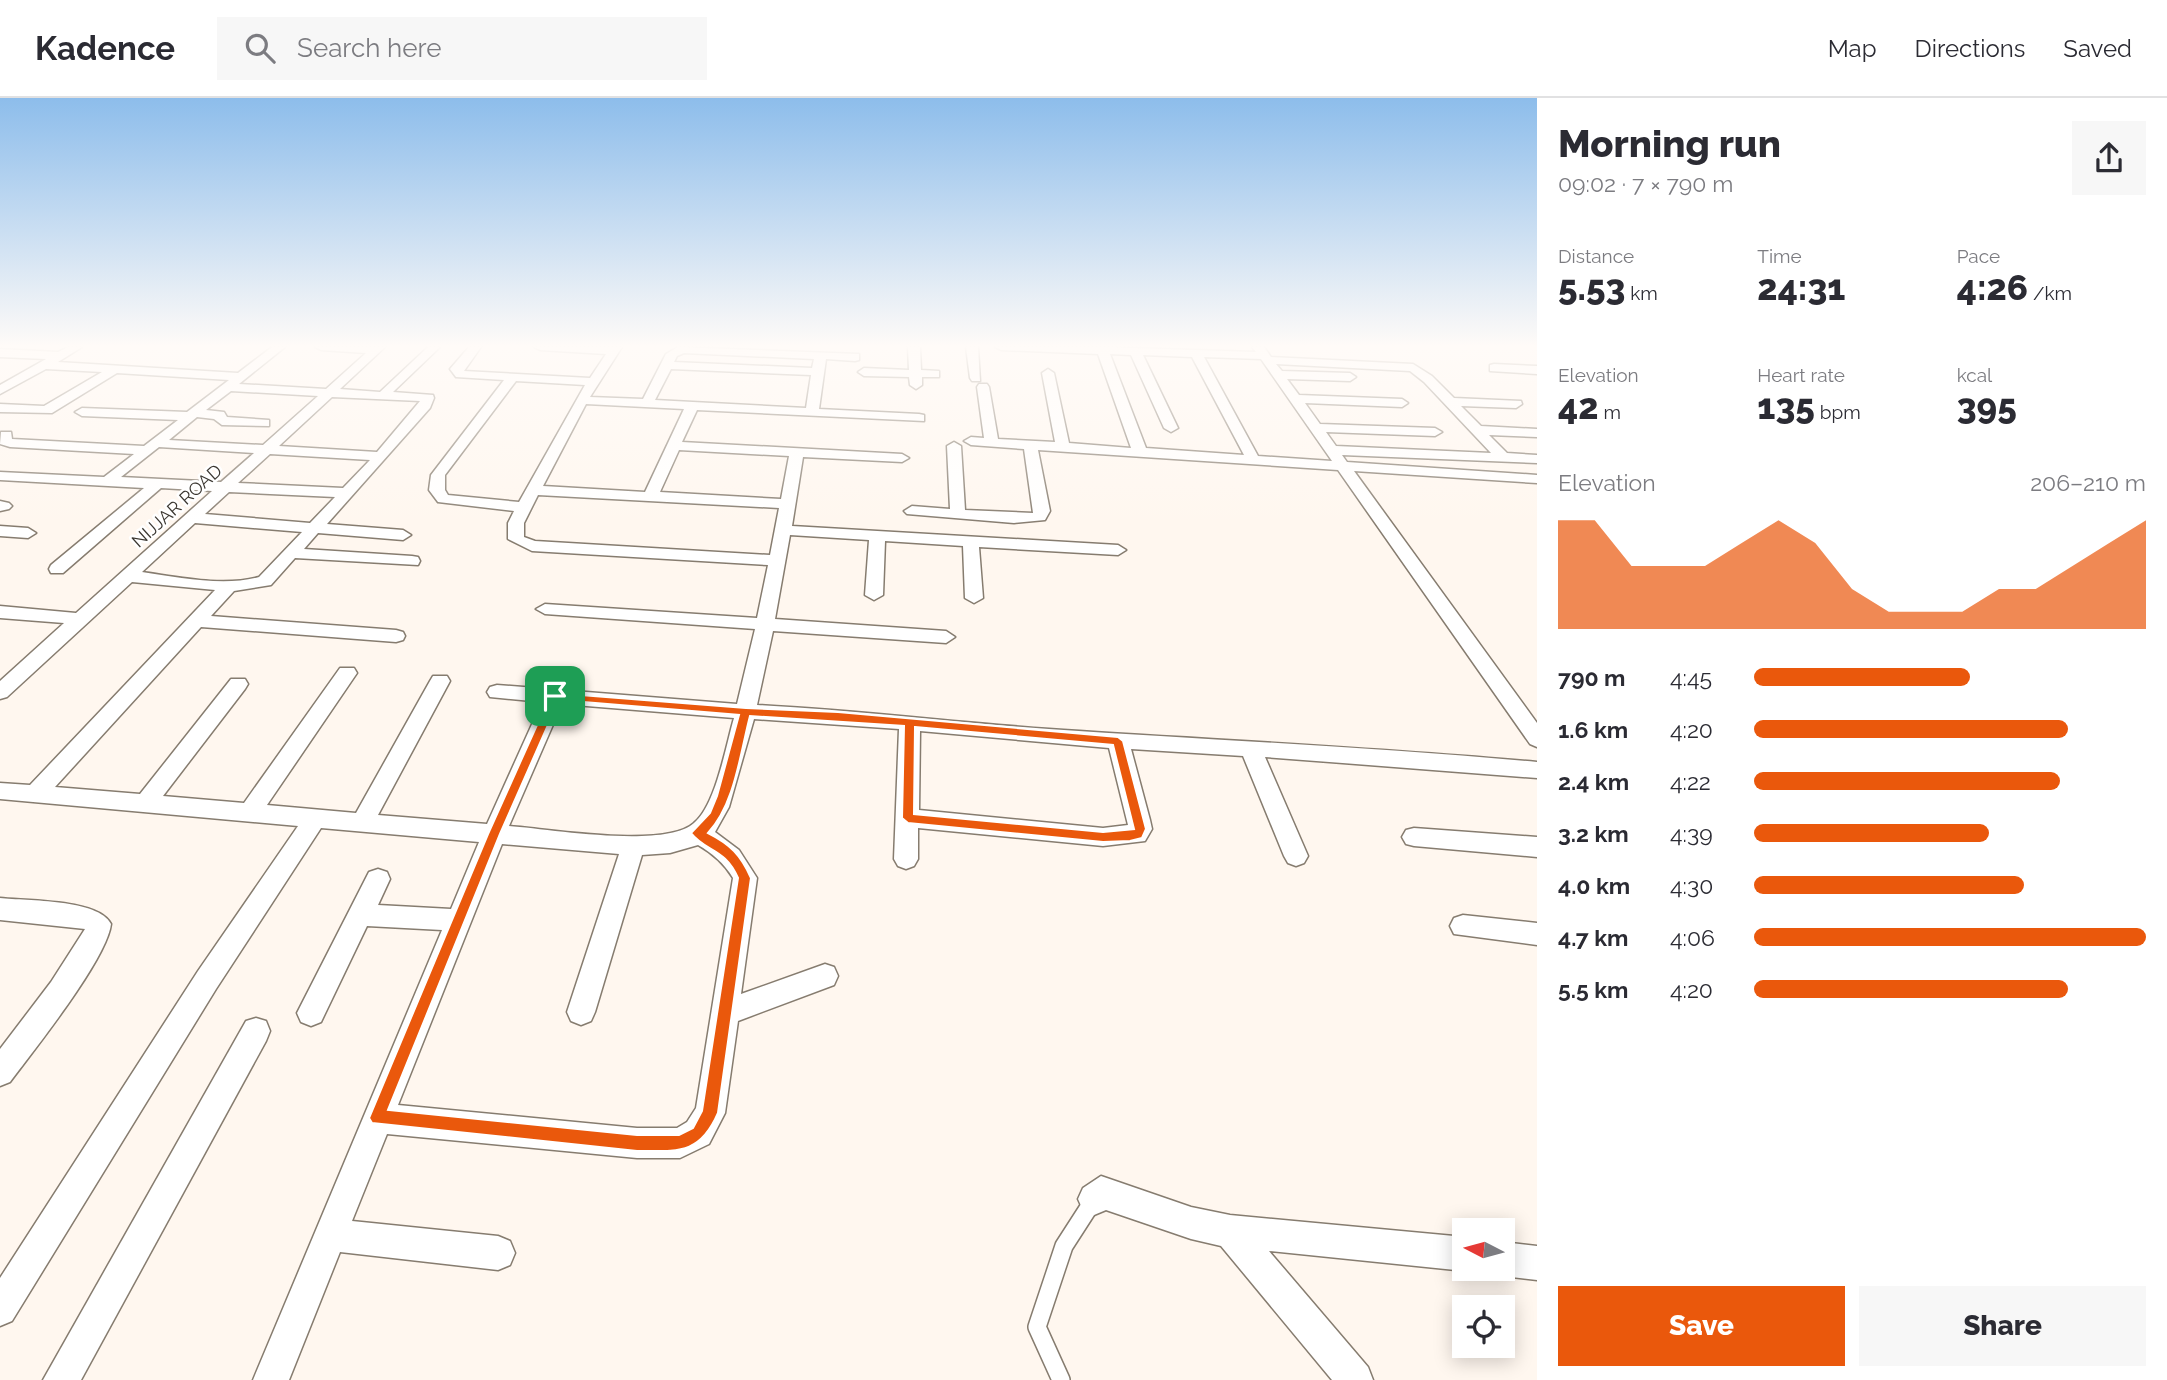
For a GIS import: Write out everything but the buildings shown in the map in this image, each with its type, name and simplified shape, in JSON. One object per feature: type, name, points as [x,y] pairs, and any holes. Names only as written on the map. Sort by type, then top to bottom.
[{"type":"street","points":[[52,407],[12,431],[3,440],[10,443],[268,449],[381,456]]},
{"type":"street","points":[[106,482],[202,407]]},
{"type":"street","name":"NIJJAR ROAD","points":[[0,692],[315,407]]},
{"type":"street","points":[[128,576],[230,585],[256,585],[265,581],[424,407]]},
{"type":"street","points":[[490,407],[438,475],[437,490],[443,499],[454,502],[524,507]]},
{"type":"street","points":[[579,407],[516,523],[516,539],[533,545],[775,560]]},
{"type":"street","points":[[651,496],[691,407]]},
{"type":"street","points":[[740,407],[919,418]]},
{"type":"street","points":[[812,411],[813,407]]},
{"type":"street","points":[[985,407],[992,442]]},
{"type":"street","points":[[1055,407],[1063,447]]},
{"type":"street","points":[[1121,407],[1140,452]]},
{"type":"street","points":[[1159,407],[1171,428]]},
{"type":"street","points":[[1225,407],[1253,459]]},
{"type":"street","points":[[1301,407],[1536,736]]},
{"type":"street","points":[[1454,407],[1503,457]]},
{"type":"street","points":[[0,408],[47,410]]},
{"type":"street","points":[[82,411],[219,415],[222,421],[264,423]]},
{"type":"street","points":[[1316,428],[1435,432]]},
{"type":"street","points":[[1476,430],[1537,433]]},
{"type":"street","points":[[971,441],[1537,479]]},
{"type":"street","points":[[912,511],[1014,519],[1039,517],[1042,511],[1030,445]]},
{"type":"street","points":[[674,446],[902,457]]},
{"type":"street","points":[[954,446],[958,514]]},
{"type":"street","points":[[1270,448],[1537,459]]},
{"type":"street","points":[[0,790],[144,805],[633,846],[672,844],[705,829],[723,796],[746,712],[797,452]]},
{"type":"street","points":[[2,478],[347,493]]},
{"type":"street","points":[[57,569],[156,485]]},
{"type":"street","points":[[534,490],[787,505]]},
{"type":"street","points":[[192,519],[403,535]]},
{"type":"street","points":[[782,530],[1118,550]]},
{"type":"street","points":[[0,531],[28,533]]},
{"type":"street","points":[[874,595],[877,536]]},
{"type":"street","points":[[971,541],[974,598]]},
{"type":"street","points":[[292,552],[412,561]]},
{"type":"street","points":[[34,795],[230,585]]},
{"type":"street","points":[[545,609],[763,622],[946,637]]},
{"type":"street","points":[[0,612],[81,619]]},
{"type":"street","points":[[197,621],[396,636]]},
{"type":"street","points":[[249,814],[347,673]]},
{"type":"street","points":[[362,824],[440,681]]},
{"type":"street","points":[[144,805],[239,684]]},
{"type":"street","points":[[496,692],[910,722],[1118,741],[1430,760],[1537,770]]},
{"type":"street","points":[[271,1380],[458,920],[555,696]]},
{"type":"street","points":[[906,859],[910,722]]},
{"type":"street","points":[[908,818],[1103,837],[1137,834],[1140,829],[1139,820],[1118,741]]},
{"type":"street","points":[[1251,749],[1296,856]]},
{"type":"street","points":[[0,1309],[200,992],[314,820]]},
{"type":"street","points":[[377,1118],[637,1143],[680,1143],[698,1133],[710,1113],[745,878],[738,862],[722,847],[697,833]]},
{"type":"street","points":[[1415,837],[1537,847]]},
{"type":"street","points":[[581,1012],[633,846]]},
{"type":"street","points":[[311,1013],[363,915],[378,879]]},
{"type":"street","points":[[0,909],[89,918],[98,924],[97,933],[83,957],[3,1065]]},
{"type":"street","points":[[363,915],[458,920]]},
{"type":"street","points":[[1463,926],[1537,934]]},
{"type":"street","points":[[724,1013],[825,976]]},
{"type":"street","points":[[61,1380],[256,1031]]},
{"type":"street","points":[[1094,1199],[1101,1192],[1184,1221],[1230,1231],[1452,1253]]},
{"type":"street","points":[[1230,1231],[1355,1380]]},
{"type":"street","points":[[331,1235],[498,1253]]},
{"type":"street","points":[[1516,1260],[1537,1262]]},
{"type":"lane","points":[[1060,1380],[1037,1327],[1064,1246],[1094,1199]]},
{"type":"route","points":[[555,696],[494,834],[377,1118],[637,1143],[680,1143],[698,1133],[710,1113],[745,878],[738,862],[722,847],[697,833],[705,829],[715,815],[723,796],[746,712],[838,716],[910,722],[1045,736],[1118,741],[1140,829],[1137,834],[1130,836],[1103,837],[908,818],[910,722],[746,712],[555,696]]}]
